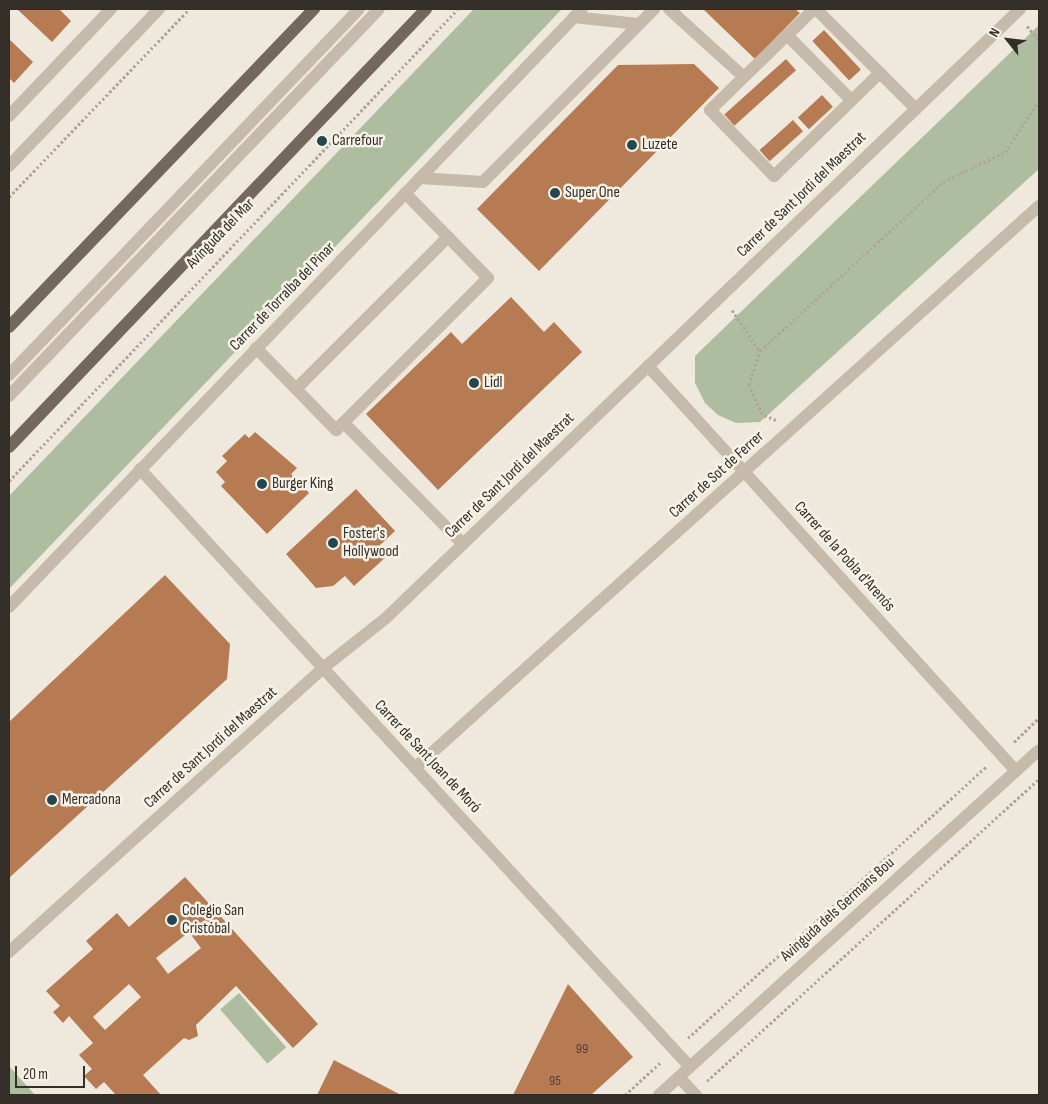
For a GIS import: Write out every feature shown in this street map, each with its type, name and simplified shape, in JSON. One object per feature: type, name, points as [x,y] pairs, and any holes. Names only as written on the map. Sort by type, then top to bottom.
[{"type":"main road","points":[[9,327],[314,9]]},
{"type":"main road","name":"Avinguda del Mar","points":[[9,447],[426,9]]},
{"type":"street","points":[[9,116],[111,9]]},
{"type":"street","points":[[9,166],[159,9]]},
{"type":"street","points":[[9,375],[359,9]]},
{"type":"street","points":[[9,396],[379,9]]},
{"type":"street","points":[[420,178],[483,182],[654,9]]},
{"type":"street","points":[[669,9],[744,78]]},
{"type":"street","points":[[880,73],[774,176],[710,110],[815,9],[880,73],[916,109]]},
{"type":"street","name":"Carrer de Sant Jordi del Maestrat","points":[[9,952],[324,668],[386,618],[1020,9]]},
{"type":"street","points":[[578,13],[638,24]]},
{"type":"street","name":"Carrer de Torralba del Pinar","points":[[9,607],[578,13]]},
{"type":"street","points":[[787,35],[851,100]]},
{"type":"street","points":[[340,426],[488,278],[405,193]]},
{"type":"street","name":"Carrer de Sot de Ferrer","points":[[416,768],[1039,206]]},
{"type":"street","points":[[296,389],[448,237]]},
{"type":"street","points":[[256,348],[296,389],[340,426],[463,544]]},
{"type":"street","name":"Carrer de la Pobla d'Arenós","points":[[648,366],[1016,770]]},
{"type":"street","name":"Carrer de Sant Joan de Moró","points":[[140,469],[690,1067]]},
{"type":"street","name":"Avinguda dels Germans Bou","points":[[659,1095],[1039,750]]},
{"type":"street","points":[[679,1077],[695,1094]]},
{"type":"path","points":[[9,197],[189,9]]},
{"type":"path","name":"Avinguda del Mar","points":[[9,481],[458,9]]},
{"type":"path","points":[[793,428],[762,414],[749,385],[760,351],[943,182],[1005,152],[1039,100]]},
{"type":"path","points":[[721,295],[760,351]]},
{"type":"path","points":[[625,1095],[1039,718]]},
{"type":"path","points":[[695,1094],[1039,779]]},
{"type":"green space","points":[[474,9],[562,9],[9,589],[9,496]]},
{"type":"green space","points":[[1039,25],[1039,169],[760,422],[736,423],[718,415],[705,403],[695,383],[695,356]]},
{"type":"green space","points":[[239,993],[286,1047],[267,1064],[220,1009]]},
{"type":"green space","points":[[9,1066],[34,1094],[9,1095]]},
{"type":"building","points":[[17,9],[59,9],[71,21],[52,42]]},
{"type":"building","points":[[703,9],[795,9],[800,13],[755,59]]},
{"type":"building","points":[[824,30],[861,69],[849,80],[812,41]]},
{"type":"building","points":[[9,39],[33,62],[14,83],[9,78]]},
{"type":"building","points":[[786,59],[796,70],[734,126],[724,115]]},
{"type":"building","points":[[694,64],[719,88],[539,271],[477,209],[618,65]]},
{"type":"building","points":[[822,95],[833,107],[809,129],[798,118]]},
{"type":"building","points":[[793,120],[803,131],[770,161],[760,150]]},
{"type":"building","name":"Lidl","points":[[511,297],[544,332],[554,322],[582,352],[438,490],[366,414],[451,332],[462,344]]},
{"type":"building","name":"Burger King","points":[[255,432],[297,468],[291,474],[309,493],[267,534],[221,486],[225,482],[216,472],[227,461],[222,456],[245,434],[249,438]]},
{"type":"building","points":[[356,489],[395,531],[378,547],[387,556],[354,586],[345,576],[333,586],[316,588],[286,554]]},
{"type":"building","name":"Mercadona","points":[[165,575],[230,644],[227,679],[9,878],[9,722]]},
{"type":"building","points":[[185,877],[318,1024],[293,1048],[236,986],[196,1025],[198,1036],[189,1040],[184,1038],[143,1075],[161,1095],[116,1095],[104,1082],[96,1089],[84,1076],[92,1069],[79,1055],[93,1043],[69,1016],[63,1023],[53,1012],[60,1006],[46,991],[93,949],[86,941],[117,913],[129,927]],"holes":[[[189,932],[201,948],[168,974],[156,958]],[[129,984],[141,997],[105,1030],[93,1017]]]},
{"type":"building","points":[[568,984],[633,1057],[591,1095],[513,1095]]},
{"type":"building","points":[[334,1060],[401,1095],[317,1095]]},
{"type":"place","name":"Carrefour","points":[[322,141]]},
{"type":"place","name":"Luzete","points":[[632,145]]},
{"type":"place","name":"Super One","points":[[555,193]]},
{"type":"place","name":"Lidl","points":[[474,383]]},
{"type":"place","name":"Burger King","points":[[262,484]]},
{"type":"place","name":"Foster's Hollywood","points":[[333,543]]},
{"type":"place","name":"Mercadona","points":[[52,800]]},
{"type":"place","name":"Colegio San Cristóbal","points":[[172,920]]}]
